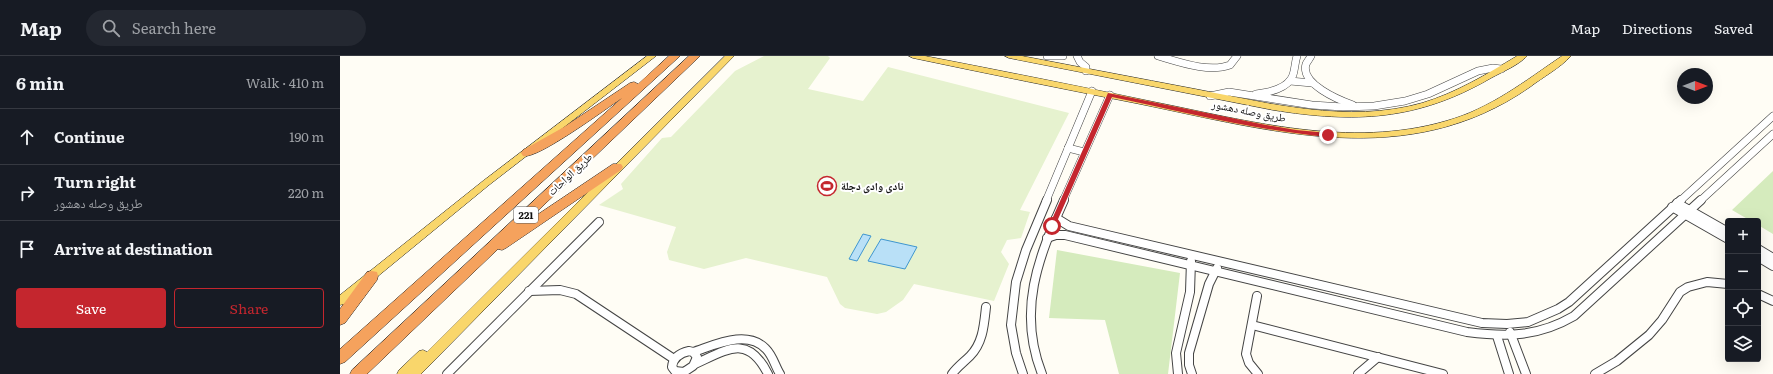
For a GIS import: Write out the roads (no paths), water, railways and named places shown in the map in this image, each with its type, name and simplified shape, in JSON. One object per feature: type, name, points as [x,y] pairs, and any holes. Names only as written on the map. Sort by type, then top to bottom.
[{"type":"highway","name":"طريق الواحات","points":[[357,374],[695,56]]},
{"type":"highway","name":"طريق الواحات","points":[[340,358],[673,58]]},
{"type":"highway","points":[[527,153],[568,130],[673,58]]},
{"type":"highway","points":[[472,266],[618,167]]},
{"type":"highway","points":[[340,319],[372,276]]},
{"type":"main road","points":[[413,374],[549,239],[618,167],[685,103],[730,56]]},
{"type":"main road","name":"طريق وصله دهشور","points":[[913,56],[1296,132],[1328,135],[1384,135],[1422,131],[1444,126],[1462,120],[1506,98],[1567,56]]},
{"type":"main road","name":"طريق وصله دهشور","points":[[1009,56],[1029,58],[1210,96],[1299,112],[1343,115],[1379,113],[1415,107],[1446,98],[1501,69],[1522,56]]},
{"type":"main road","points":[[340,301],[486,183],[650,57]]},
{"type":"main road","points":[[403,374],[433,346],[456,330]]},
{"type":"street","points":[[1047,56],[1063,56]]},
{"type":"street","points":[[1076,56],[1086,67],[1086,71]]},
{"type":"street","points":[[1158,56],[1218,68],[1230,65],[1234,62],[1237,56]]},
{"type":"street","points":[[1290,81],[1294,72],[1297,56]]},
{"type":"street","points":[[1311,56],[1306,62],[1306,72],[1312,83],[1331,96],[1358,107]]},
{"type":"street","points":[[1210,96],[1229,92],[1250,94],[1296,104],[1358,107],[1389,104],[1418,98],[1443,88],[1483,68],[1493,67],[1501,69]]},
{"type":"street","points":[[1250,94],[1270,91],[1290,81],[1312,83]]},
{"type":"street","points":[[1023,374],[1016,353],[1012,329],[1014,291],[1026,250],[1092,91]]},
{"type":"street","points":[[1042,374],[1032,341],[1031,308],[1036,269],[1047,238],[1110,95]]},
{"type":"street","points":[[1047,238],[1056,235],[1065,235],[1191,261],[1218,261],[1482,323],[1522,323],[1539,319],[1553,313],[1569,302],[1773,116]]},
{"type":"street","points":[[1056,218],[1069,226],[1191,261],[1216,272],[1467,332],[1497,336],[1531,334],[1549,330],[1574,316],[1773,134]]},
{"type":"street","points":[[1068,148],[1084,152]]},
{"type":"street","points":[[1675,205],[1725,237]]},
{"type":"street","points":[[1687,212],[1725,231]]},
{"type":"street","points":[[447,374],[599,222]]},
{"type":"street","points":[[1761,251],[1773,258]]},
{"type":"street","points":[[1761,259],[1773,266]]},
{"type":"street","points":[[1178,374],[1175,361],[1175,349],[1190,294],[1191,261]]},
{"type":"street","points":[[1192,374],[1189,365],[1189,353],[1209,284],[1216,272],[1218,261]]},
{"type":"street","points":[[1595,374],[1617,361],[1649,335],[1666,316],[1680,292],[1688,287],[1707,282],[1725,284]]},
{"type":"street","points":[[530,291],[560,290],[576,294],[593,304],[672,366],[677,372],[686,372],[695,364],[725,350],[744,349],[752,351],[758,355],[768,374]]},
{"type":"street","points":[[1761,295],[1773,301]]},
{"type":"street","points":[[1257,296],[1246,354],[1249,363],[1258,374]]},
{"type":"street","points":[[952,374],[970,356],[982,338],[986,307]]},
{"type":"street","points":[[1506,324],[1526,374]]},
{"type":"street","points":[[1252,325],[1443,374]]},
{"type":"street","points":[[1497,336],[1509,374]]},
{"type":"street","points":[[672,366],[685,352],[693,352],[735,340],[751,340],[766,348],[780,374]]},
{"type":"street","points":[[693,352],[697,357],[695,364]]},
{"type":"street","points":[[1358,374],[1378,357]]},
{"type":"water","points":[[863,234],[871,236],[857,261],[849,259]]},
{"type":"water","points":[[881,239],[917,247],[905,269],[868,261]]},
{"type":"place","name":"نادى وادى دجلة","points":[[827,186]]}]
